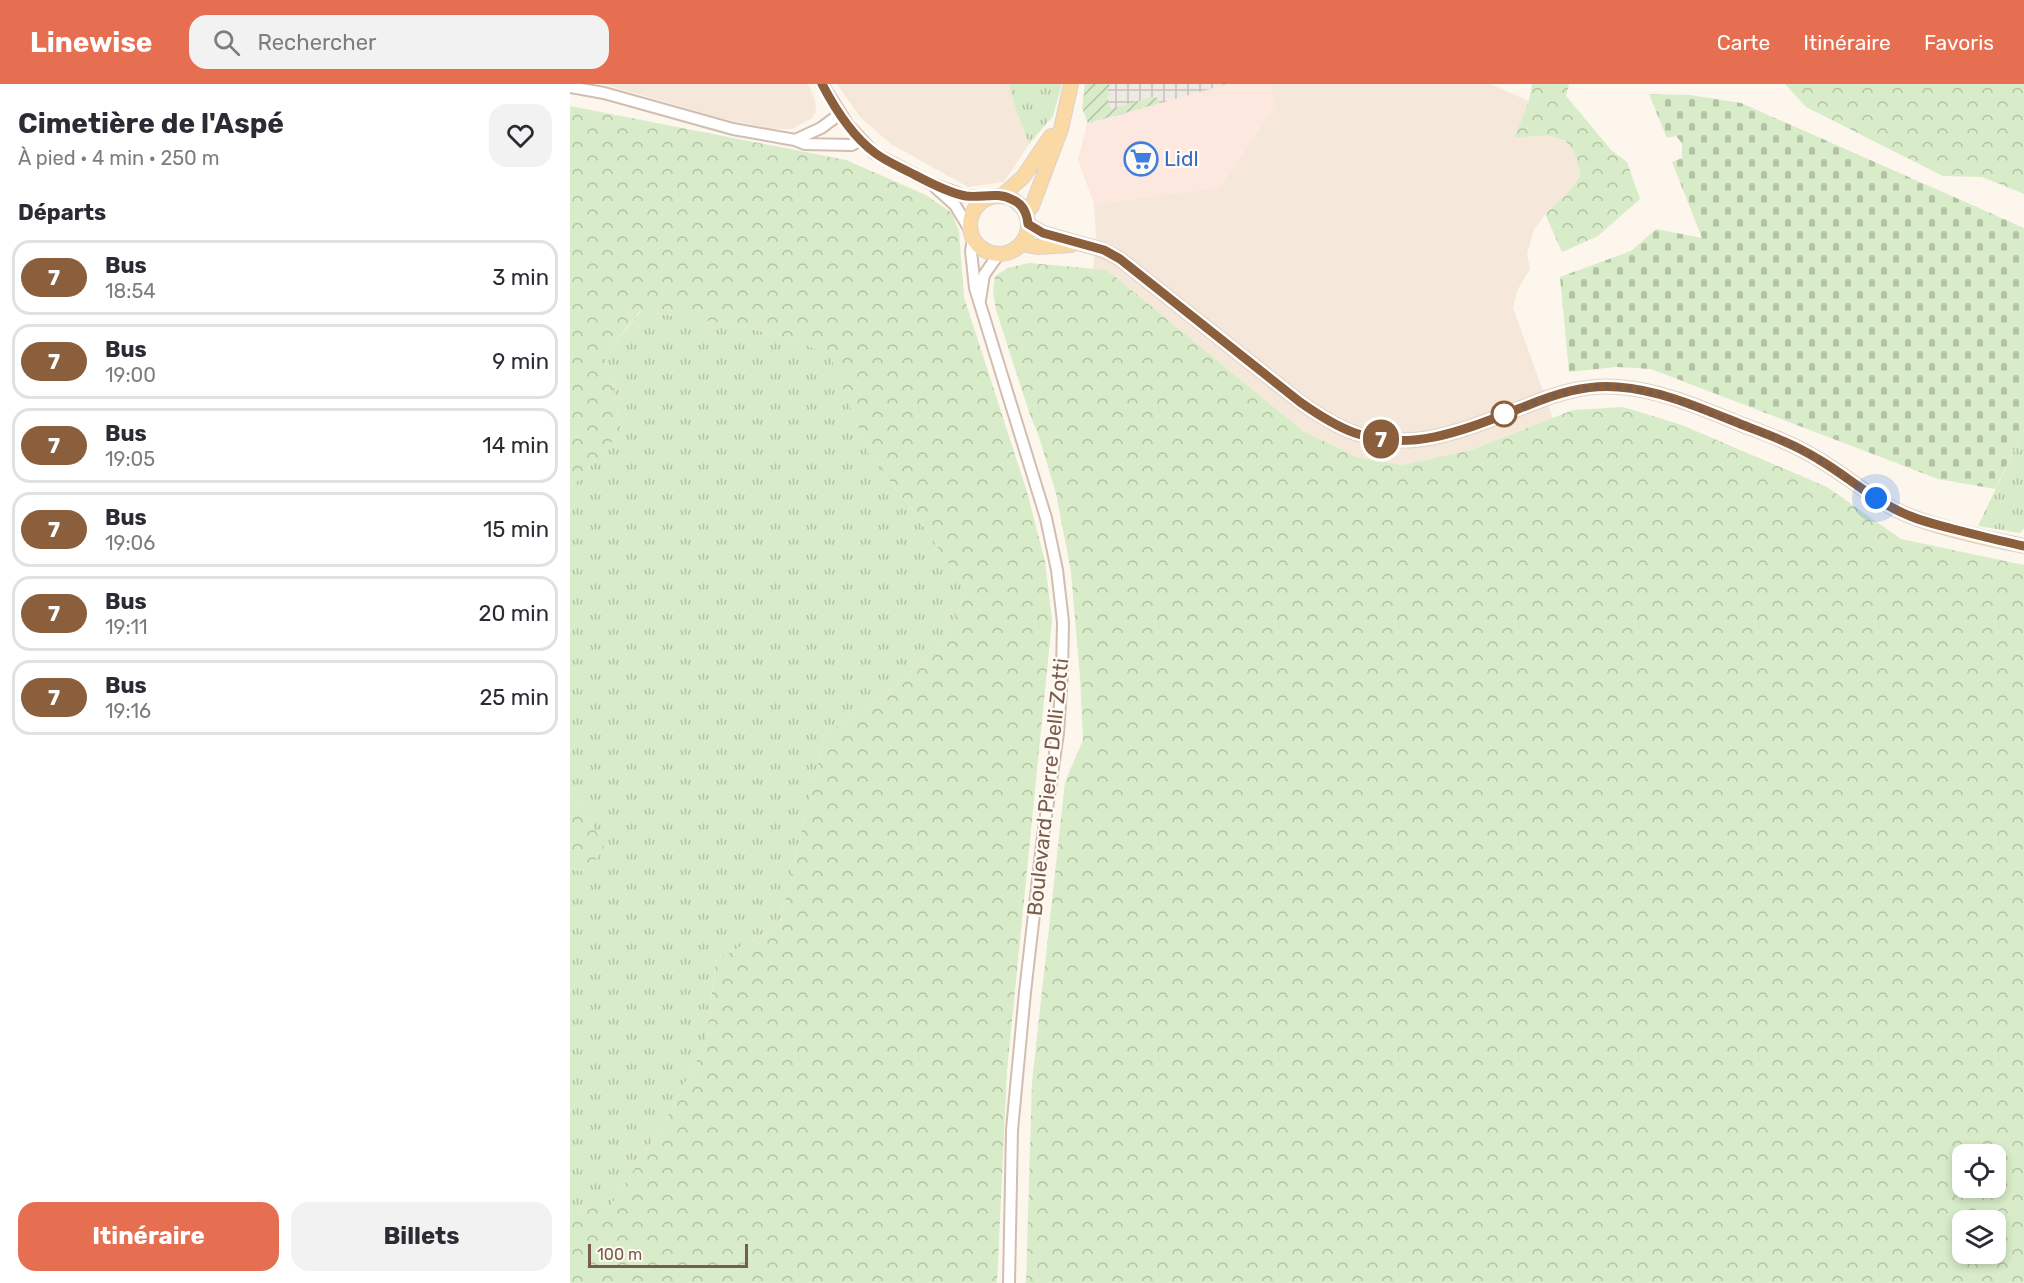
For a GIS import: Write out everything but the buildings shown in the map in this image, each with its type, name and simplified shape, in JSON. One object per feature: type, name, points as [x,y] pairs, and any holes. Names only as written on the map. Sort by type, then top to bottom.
[{"type":"main road","points":[[1066,105],[1047,144],[1023,177],[995,196],[980,202],[973,210],[970,220],[971,235],[983,250],[998,255],[1011,252],[1026,238],[1027,219],[1061,129],[1071,84]]},
{"type":"main road","points":[[995,196],[1016,201],[1027,219],[1043,233],[1104,250],[1120,259],[1300,402],[1323,418],[1354,433],[1379,439],[1410,441],[1441,437],[1557,394],[1592,387],[1616,386],[1636,389],[1660,394],[1701,408],[1788,443],[1816,458],[1887,505],[1910,516],[2024,546]]},
{"type":"main road","points":[[1022,244],[1037,247],[1079,244]]},
{"type":"street","points":[[822,84],[840,114],[874,153],[930,183],[965,196],[995,196]]},
{"type":"street","points":[[570,87],[604,93],[734,129],[820,146],[852,145],[861,140]]},
{"type":"street","points":[[795,140],[821,128],[840,114]]},
{"type":"street","points":[[930,183],[955,206],[971,235]]},
{"type":"street","name":"Boulevard Pierre Delli Zotti","points":[[971,235],[975,288],[1046,518],[1057,570],[1063,622],[1058,734],[1026,981],[1012,1130],[1009,1283]]},
{"type":"street","name":"Boulevard Pierre Delli Zotti","points":[[980,300],[984,275],[998,255]]},
{"type":"shaded area","points":[[603,84],[808,84],[815,100],[816,111],[812,118],[792,129],[772,129],[720,118]]},
{"type":"shaded area","points":[[837,84],[1009,84],[1029,144],[1004,182],[968,187],[891,144],[860,117]]},
{"type":"shaded area","points":[[1093,84],[1228,84],[1087,124]]},
{"type":"shaded area","points":[[1228,84],[1270,84],[1275,105],[1220,187],[1094,204],[1078,160],[1087,124]]},
{"type":"shaded area","points":[[1270,84],[1490,84],[1529,101],[1514,138],[1536,135],[1558,137],[1568,143],[1578,157],[1580,175],[1565,196],[1545,214],[1534,230],[1527,253],[1530,269],[1518,289],[1513,308],[1553,418],[1471,450],[1402,465],[1357,457],[1303,431],[1107,270],[1093,269],[1096,236],[1094,204],[1220,187],[1275,105]]},
{"type":"green space","points":[[1009,84],[1062,84],[1053,116],[1029,144],[1016,110]]},
{"type":"green space","points":[[1085,84],[1109,84],[1107,97],[1111,109],[1152,97],[1157,98],[1160,103],[1088,123],[1082,108]]},
{"type":"green space","points":[[1532,84],[1569,84],[1566,96],[1612,151],[1627,162],[1640,199],[1598,236],[1562,252],[1545,214],[1565,196],[1580,176],[1578,161],[1573,150],[1559,138],[1539,136],[1514,138],[1529,101]]},
{"type":"green space","points":[[1785,84],[2024,84],[2024,194],[1982,177],[1943,176],[1806,107]]},
{"type":"green space","points":[[1649,94],[1690,95],[1741,103],[2024,228],[2024,429],[1995,489],[1938,479],[1651,369],[1616,367],[1569,372],[1560,277],[1631,251],[1656,229],[1702,238],[1672,162],[1682,158],[1682,143],[1676,136],[1667,138]]},
{"type":"green space","points":[[570,106],[846,160],[926,195],[952,213],[959,231],[964,297],[1027,492],[1045,561],[1052,620],[1007,1071],[997,1283],[570,1283],[570,1212],[611,1205],[662,1127],[706,1043],[716,960],[779,926],[825,734],[883,698],[947,637],[966,589],[911,508],[869,454],[831,358],[795,339],[729,324],[640,311],[604,356],[621,432],[570,489]]},
{"type":"green space","points":[[1029,263],[1107,270],[1303,431],[1357,457],[1402,465],[1471,450],[1573,410],[1623,407],[1682,425],[1827,487],[1901,539],[2024,565],[2024,1283],[1026,1283],[1032,1082],[1065,782],[1083,740],[1071,572],[1056,493],[996,310],[993,291],[995,276],[1008,268]]},
{"type":"green space","points":[[641,311],[729,324],[795,339],[831,357],[869,454],[911,508],[966,589],[947,637],[883,698],[825,734],[779,926],[716,960],[706,1043],[662,1127],[611,1205],[570,1212],[570,869],[587,872],[593,826],[570,794],[570,489],[621,432],[604,356]]},
{"type":"green space","points":[[2024,429],[2024,528],[2020,533],[1978,526]]},
{"type":"green space","points":[[570,794],[593,826],[604,847],[587,872],[570,869]]},
{"type":"bus line","name":"7","points":[[822,84],[848,125],[874,153],[930,183],[965,196],[1010,198],[1022,207],[1028,224],[1043,233],[1104,250],[1120,259],[1300,402],[1323,418],[1354,433],[1379,439],[1410,441],[1441,437],[1557,394],[1592,387],[1616,386],[1636,389],[1660,394],[1711,412],[1788,443],[1816,458],[1887,505],[1910,516],[2024,546]]},
{"type":"place","name":"Lidl","points":[[1141,159]]},
{"type":"route","points":[[1504,414],[1557,394],[1592,387],[1616,386],[1660,394],[1788,443],[1836,470],[1876,498]]}]
